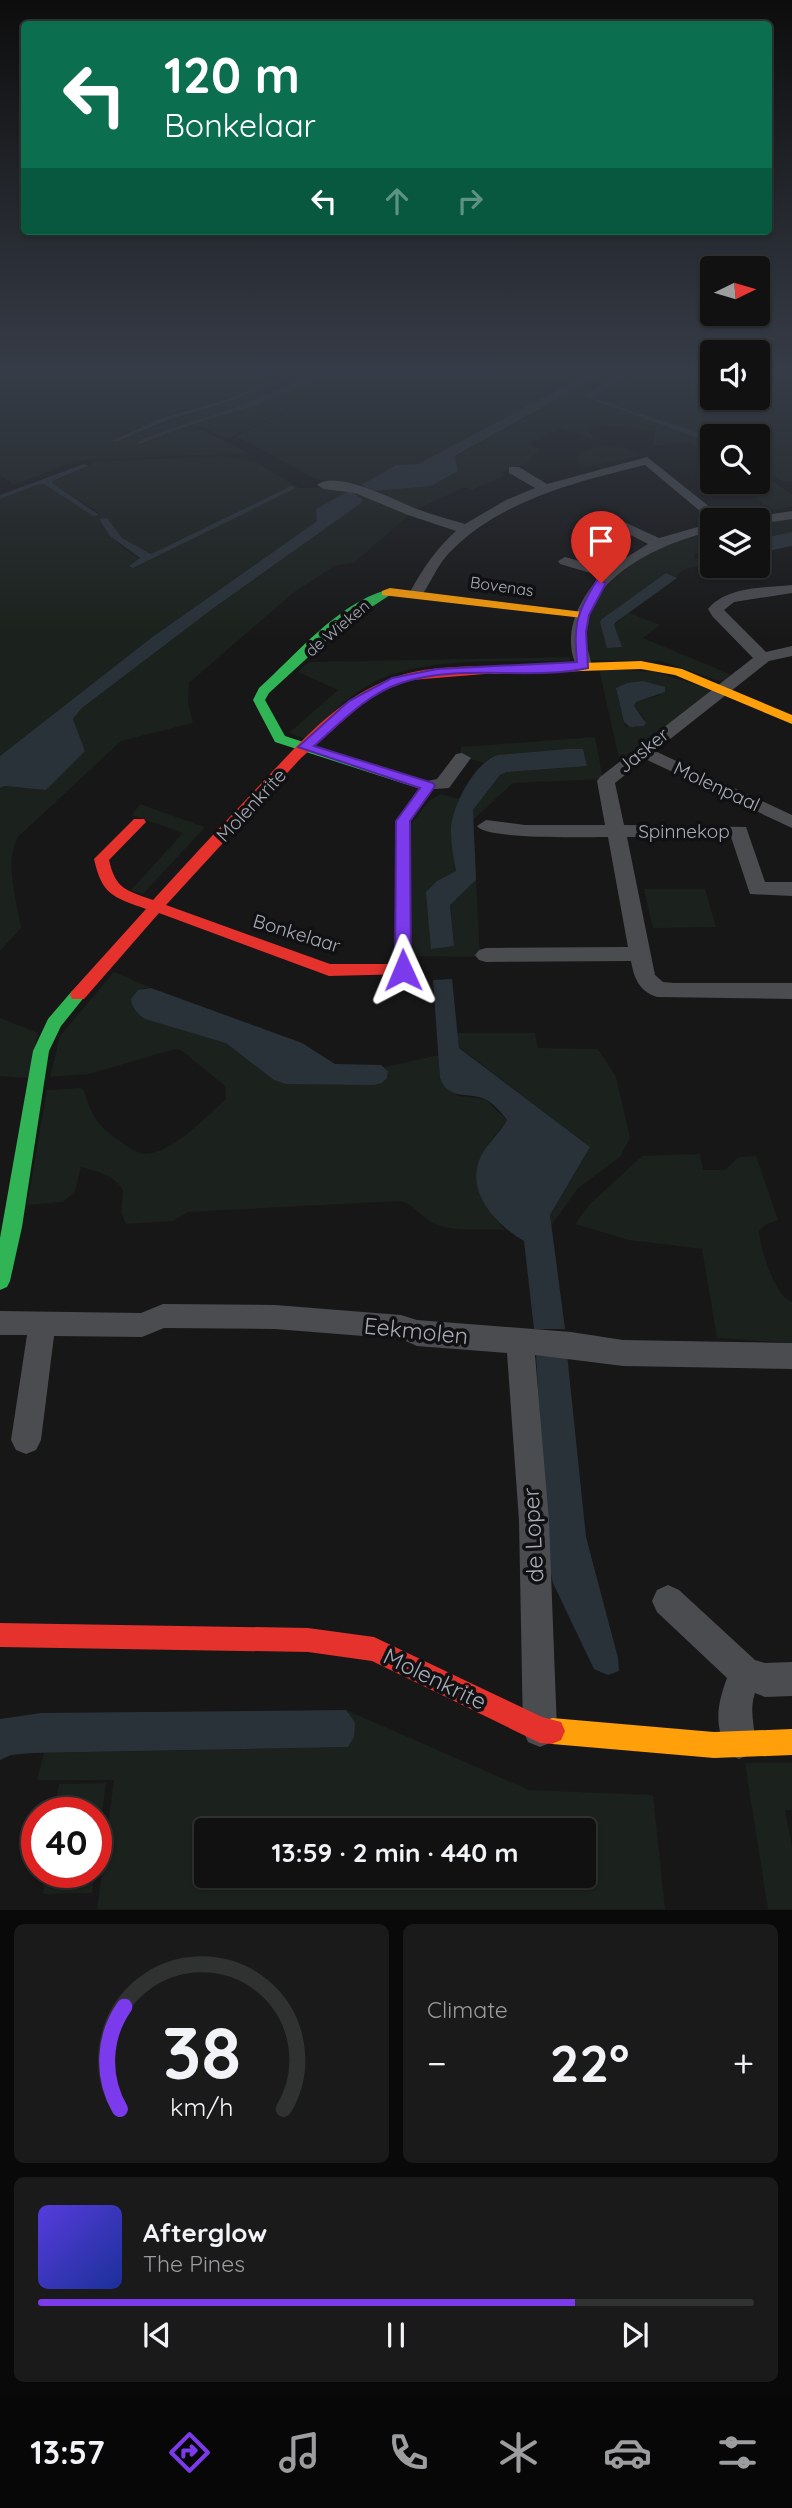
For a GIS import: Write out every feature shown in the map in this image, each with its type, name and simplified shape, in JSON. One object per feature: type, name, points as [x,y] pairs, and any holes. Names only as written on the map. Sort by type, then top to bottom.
[{"type":"street","points":[[416,592],[443,550],[468,530],[544,488],[647,461],[704,508]]},
{"type":"street","points":[[514,470],[544,488]]},
{"type":"street","points":[[324,485],[358,489],[413,512],[468,530]]},
{"type":"street","points":[[770,518],[792,515]]},
{"type":"street","points":[[622,525],[659,544]]},
{"type":"street","points":[[584,666],[580,632],[583,615],[609,573],[630,558],[659,544],[700,529]]},
{"type":"street","points":[[565,561],[609,573]]},
{"type":"street","points":[[792,589],[729,598],[716,609],[763,658],[792,651]]},
{"type":"street","name":"de Wieken","points":[[304,747],[280,739],[259,699],[263,691],[380,593],[399,590],[416,592]]},
{"type":"street","name":"Bovenas","points":[[416,592],[583,615]]},
{"type":"street","name":"Jasker","points":[[763,658],[606,781],[645,978],[657,989],[792,991]]},
{"type":"street","name":"Molenkrite","points":[[0,1281],[12,1227],[41,1051],[54,1023],[155,906],[304,747],[353,704],[396,680],[437,672],[641,665],[678,672],[792,719]]},
{"type":"street","points":[[304,747],[428,786],[443,784],[462,758]]},
{"type":"street","name":"Molenpaal","points":[[641,751],[792,821]]},
{"type":"street","name":"Bonkelaar","points":[[155,906],[329,970],[403,970],[403,821],[428,786]]},
{"type":"street","points":[[139,822],[101,859],[106,880],[121,894],[155,906]]},
{"type":"street","points":[[486,826],[525,831],[616,831]]},
{"type":"street","name":"Spinnekop","points":[[616,831],[739,831],[757,889],[792,889]]},
{"type":"street","points":[[486,955],[639,954]]},
{"type":"street","name":"Eekmolen","points":[[0,1323],[142,1325],[163,1315],[275,1317],[401,1327],[417,1333],[520,1340],[623,1353],[792,1356]]},
{"type":"street","points":[[26,1440],[42,1323]]},
{"type":"street","name":"de Loper","points":[[520,1340],[534,1521],[540,1730]]},
{"type":"street","points":[[668,1601],[745,1673],[765,1680],[792,1679]]},
{"type":"street","name":"Molenkrite","points":[[0,1635],[308,1640],[374,1649],[540,1730],[714,1745],[792,1742]]},
{"type":"street","points":[[739,1742],[733,1708],[745,1673]]},
{"type":"shaded area","points":[[0,459],[107,459],[68,464],[14,485],[0,475]]},
{"type":"shaded area","points":[[241,459],[256,462],[299,488],[328,487],[351,490],[317,521],[151,638],[0,756],[0,499],[44,484],[93,516],[99,513],[52,483],[88,467],[93,462]],"holes":[[[291,486],[296,488],[148,560],[127,551],[99,519],[107,518],[122,538],[151,554]]]},
{"type":"shaded area","points":[[279,459],[427,459],[418,464],[396,465],[361,485],[378,490],[458,471],[455,459],[531,459],[526,464],[503,472],[504,476],[472,490],[464,487],[415,511],[347,485],[314,478]]},
{"type":"shaded area","points":[[427,459],[456,459],[458,471],[431,486],[374,491],[361,485],[396,465],[418,464]]},
{"type":"shaded area","points":[[577,459],[624,459],[581,468]]},
{"type":"shaded area","points":[[770,459],[792,459],[792,481],[783,482],[770,474]]},
{"type":"shaded area","points":[[84,464],[89,466],[52,483],[99,515],[93,516],[44,484],[0,499],[0,495]]},
{"type":"shaded area","points":[[770,480],[792,494],[792,507],[769,508],[752,494],[770,494]]},
{"type":"shaded area","points":[[291,486],[296,488],[133,568],[129,566],[140,558],[110,536],[99,519],[107,518],[122,538],[151,554]]},
{"type":"shaded area","points":[[351,490],[363,500],[360,504],[215,607],[82,708],[73,719],[85,751],[46,790],[4,786],[0,788],[0,756],[151,638],[317,521],[316,509]]},
{"type":"shaded area","points":[[362,493],[410,514],[354,563],[334,566],[293,593],[189,683],[188,702],[193,723],[121,741],[18,837],[12,858],[12,870],[21,928],[0,951],[0,788],[3,786],[46,790],[85,751],[73,719],[82,708],[215,607],[360,504],[361,498],[358,495]]},
{"type":"shaded area","points":[[792,518],[792,532],[770,537],[770,521]]},
{"type":"shaded area","points":[[792,532],[792,546],[770,551],[770,537]]},
{"type":"shaded area","points":[[700,534],[700,552],[694,554],[694,558],[700,560],[700,566],[678,573],[677,578],[666,573],[600,622],[614,625],[629,613],[660,625],[643,638],[732,675],[723,682],[661,661],[590,660],[588,622],[595,603],[606,587],[636,560],[654,550]]},
{"type":"shaded area","points":[[666,573],[677,578],[616,622],[614,625],[622,647],[607,648],[600,622],[602,619]]},
{"type":"shaded area","points":[[570,657],[570,661],[465,662],[411,669],[387,676],[367,686],[335,711],[306,739],[289,733],[338,690],[298,672],[309,662]]},
{"type":"shaded area","points":[[599,669],[655,672],[714,690],[620,763]],"holes":[[[616,688],[661,695],[636,702],[634,706],[645,719],[638,727],[625,726]]]},
{"type":"shaded area","points":[[643,681],[665,687],[665,692],[636,702],[634,706],[646,723],[644,726],[630,727],[624,722],[616,688]]},
{"type":"shaded area","points":[[595,737],[603,779],[513,783],[472,821],[473,810],[500,775],[507,772],[587,766],[583,750],[491,757],[484,763],[460,756],[461,747]]},
{"type":"shaded area","points":[[583,749],[587,766],[507,772],[500,775],[473,810],[476,880],[450,905],[454,946],[431,949],[426,892],[437,881],[456,871],[452,822],[459,799],[473,776],[489,759],[498,755]]},
{"type":"shaded area","points":[[441,794],[459,799],[451,832],[456,871],[437,881],[431,948],[454,945],[450,905],[476,880],[480,957],[412,956],[411,824],[430,800]]},
{"type":"shaded area","points":[[140,804],[205,827],[143,894],[131,890],[183,833],[132,815]]},
{"type":"shaded area","points":[[644,889],[705,889],[716,927],[653,928]]},
{"type":"shaded area","points":[[114,972],[151,988],[143,988],[133,1009],[155,1021],[226,1043],[286,1084],[382,1083],[387,1078],[388,1071],[385,1067],[439,1055],[440,1078],[458,1096],[485,1099],[507,1120],[487,1146],[478,1169],[484,1201],[505,1230],[462,1229],[437,1225],[400,1201],[188,1212],[172,1221],[126,1224],[121,1212],[123,1190],[105,1174],[81,1167],[75,1191],[63,1202],[27,1205],[47,1090],[84,1090],[92,1112],[104,1129],[140,1153],[162,1150],[174,1143],[226,1099],[225,1086],[181,1050],[175,1049],[89,1074],[50,1077],[60,1036]]},
{"type":"shaded area","points":[[452,979],[459,1048],[590,1147],[550,1215],[565,1329],[534,1329],[524,1241],[503,1226],[486,1206],[480,1194],[477,1169],[481,1156],[507,1120],[485,1099],[448,1090],[440,1078],[433,980]]},
{"type":"shaded area","points":[[151,988],[302,1043],[335,1064],[381,1065],[388,1071],[387,1078],[374,1085],[286,1084],[274,1080],[226,1043],[145,1019],[132,1006],[131,999],[138,990]]},
{"type":"shaded area","points":[[0,1018],[38,1033],[28,1078],[0,1076]]},
{"type":"shaded area","points":[[457,1033],[535,1033],[538,1048],[598,1049],[616,1077],[630,1138],[620,1157],[578,1188],[551,1226],[550,1215],[590,1147],[459,1047]]},
{"type":"shaded area","points":[[700,1154],[703,1170],[725,1170],[739,1157],[756,1156],[778,1220],[765,1225],[759,1231],[760,1239],[774,1282],[785,1298],[792,1302],[792,1343],[717,1338],[702,1249],[629,1240],[575,1224],[589,1205],[642,1156]]},
{"type":"shaded area","points":[[536,1354],[567,1354],[586,1537],[618,1658],[619,1671],[608,1675],[594,1669],[553,1583],[548,1561]]},
{"type":"shaded area","points":[[346,1710],[529,1790],[653,1795],[665,1909],[97,1909],[100,1888],[112,1888],[114,1780],[37,1780],[44,1753],[347,1747],[355,1722]]},
{"type":"shaded area","points":[[346,1710],[355,1722],[354,1737],[348,1747],[31,1753],[11,1755],[0,1760],[0,1719],[41,1713]]},
{"type":"shaded area","points":[[745,1763],[792,1763],[792,1810],[785,1810],[792,1847],[792,1909],[768,1909]]},
{"type":"shaded area","points":[[106,1783],[104,1797],[57,1797],[59,1784]]},
{"type":"shaded area","points":[[44,1888],[92,1888],[92,1893],[43,1894]]},
{"type":"traffic: fast","points":[[386,593],[336,624],[263,691],[259,700],[280,739],[427,787]]},
{"type":"traffic: fast","points":[[0,1281],[12,1227],[41,1051],[54,1023],[78,995]]},
{"type":"traffic: slow","points":[[386,593],[390,591],[583,615]]},
{"type":"traffic: slow","points":[[493,670],[641,665],[678,672],[792,720]]},
{"type":"traffic: slow","points":[[552,1731],[714,1745],[792,1742]]},
{"type":"traffic: jam","points":[[78,995],[296,755],[357,701],[409,677],[493,670]]},
{"type":"traffic: jam","points":[[139,822],[101,859],[106,880],[121,894],[329,970],[403,970],[403,821],[427,787]]},
{"type":"traffic: jam","points":[[0,1635],[308,1640],[374,1649],[540,1730],[552,1731]]},
{"type":"route","points":[[403,970],[403,821],[428,786],[304,747],[353,704],[396,680],[437,672],[584,666],[580,632],[583,615],[601,583]]}]
